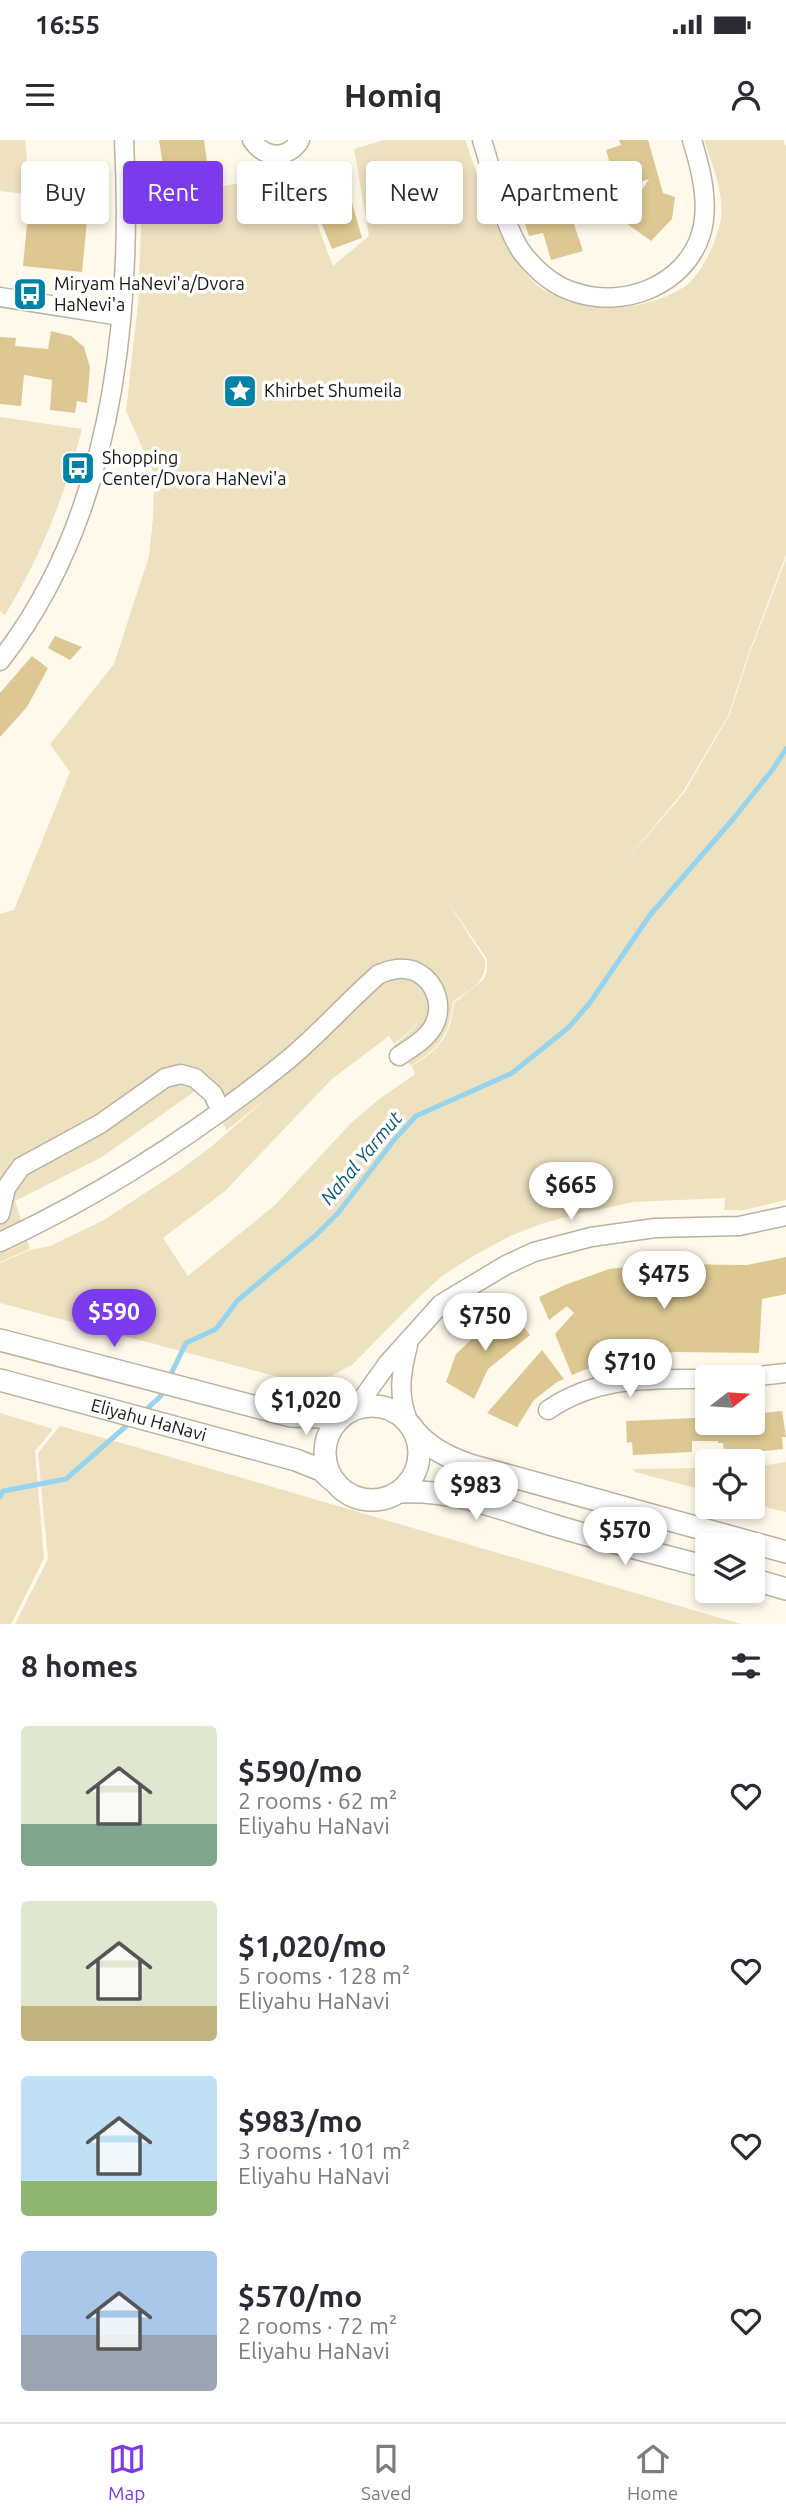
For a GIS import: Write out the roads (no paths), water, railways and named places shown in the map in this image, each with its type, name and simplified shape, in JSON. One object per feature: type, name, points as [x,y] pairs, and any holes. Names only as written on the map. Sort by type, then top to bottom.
[{"type":"main road","points":[[0,1340],[252,1407],[305,1418],[367,1406],[387,1408],[410,1424],[421,1440],[460,1462],[786,1552]]},
{"type":"main road","name":"Eliyahu HaNavi","points":[[0,1380],[311,1465],[333,1480]]},
{"type":"main road","points":[[352,1410],[333,1426],[325,1446],[327,1467],[333,1480],[344,1492],[364,1500],[386,1499],[400,1492],[414,1475],[419,1461],[417,1439],[410,1424]]},
{"type":"main road","points":[[400,1492],[434,1492],[468,1498],[554,1526],[695,1564]]},
{"type":"main road","points":[[765,1582],[786,1588]]},
{"type":"street","points":[[0,660],[22,629],[68,547],[89,491],[109,408],[120,316],[124,140]]},
{"type":"street","points":[[252,140],[260,150],[275,155],[288,153],[300,140]]},
{"type":"street","points":[[482,140],[506,218],[522,253],[546,278],[574,292],[605,298],[635,295],[663,283],[686,262],[701,234],[705,199],[691,140]]},
{"type":"street","points":[[0,297],[120,316]]},
{"type":"street","points":[[6,1238],[83,1201],[127,1175],[221,1111],[310,1040],[379,974],[394,968],[408,968],[430,983],[437,994],[439,1008],[435,1023],[425,1037],[399,1056]]},
{"type":"street","points":[[0,1214],[6,1188],[21,1167],[100,1124],[165,1079],[181,1074],[195,1078],[212,1094],[221,1111]]},
{"type":"street","points":[[352,1410],[388,1363],[441,1304],[506,1265],[534,1252],[591,1237],[655,1228],[738,1226],[786,1216]]},
{"type":"street","points":[[409,1342],[400,1384],[401,1404],[410,1424]]},
{"type":"street","points":[[765,1375],[786,1373]]},
{"type":"street","points":[[548,1410],[585,1390],[614,1382],[695,1379]]},
{"type":"waterway","name":"Nahal Yarmut","points":[[169,1378],[186,1343],[216,1329],[238,1300],[316,1235],[338,1213],[394,1140],[416,1116],[512,1073],[568,1028],[589,1004],[650,915],[734,818],[786,749]]},
{"type":"waterway","name":"Nahal Yarmut","points":[[142,1413],[164,1390]]},
{"type":"waterway","name":"Nahal Yarmut","points":[[0,1497],[3,1491],[66,1479],[132,1421]]},
{"type":"place","name":"Miryam HaNevi'a/Dvora HaNevi'a","points":[[30,294]]},
{"type":"place","name":"Khirbet Shumeila","points":[[240,391]]},
{"type":"place","name":"Shopping Center/Dvora HaNevi'a","points":[[78,468]]}]
